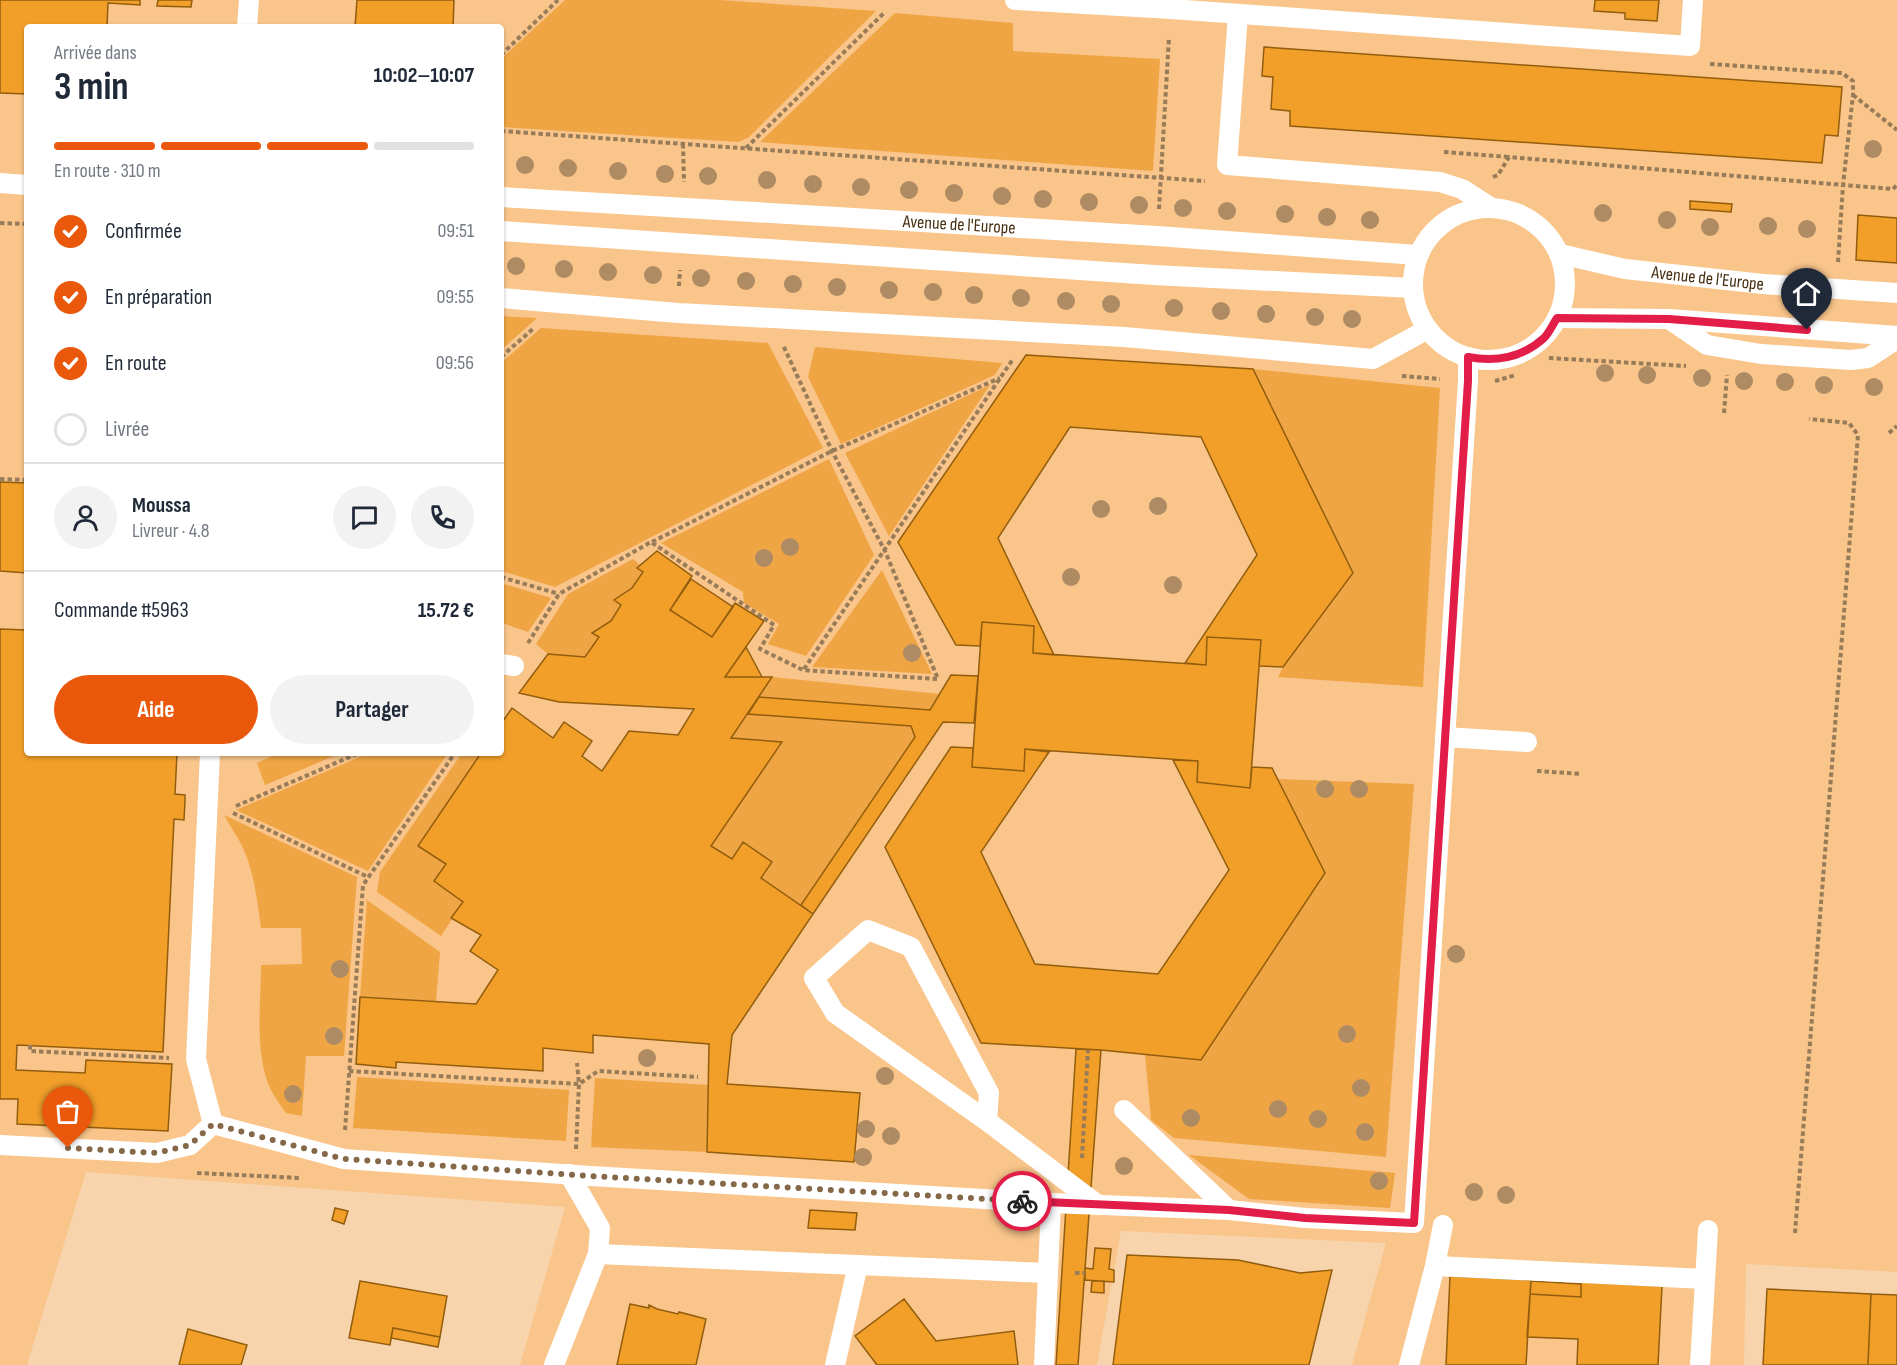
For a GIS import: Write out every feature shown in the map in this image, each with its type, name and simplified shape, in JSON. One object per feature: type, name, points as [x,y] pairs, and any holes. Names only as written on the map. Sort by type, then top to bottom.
[{"type":"lane","points":[[247,24],[249,0]]},
{"type":"lane","points":[[1015,0],[1690,46],[1693,0]]},
{"type":"lane","points":[[1238,14],[1227,165],[1440,182],[1462,189],[1490,207],[1515,212],[1529,219],[1542,228],[1552,240],[1560,254],[1566,281],[1564,302],[1557,318],[1544,337],[1523,352],[1509,358],[1495,360],[1468,357],[1440,342],[1428,329],[1419,314],[1413,288],[1413,273],[1418,255],[1428,238],[1441,224],[1461,213],[1490,207]]},
{"type":"lane","points":[[0,183],[24,185]]},
{"type":"lane","name":"Avenue de l'Europe","points":[[504,197],[1418,255]]},
{"type":"lane","name":"Avenue de l'Europe","points":[[504,231],[1154,275],[1413,288]]},
{"type":"lane","name":"Avenue de l'Europe","points":[[1560,254],[1625,269],[1763,284],[1897,293]]},
{"type":"lane","points":[[504,298],[678,313],[1124,337],[1373,359],[1428,329]]},
{"type":"lane","points":[[1557,318],[1669,319],[1897,337]]},
{"type":"lane","points":[[1669,319],[1707,345],[1761,354],[1851,360],[1868,358],[1897,337]]},
{"type":"lane","points":[[213,1124],[344,1159],[591,1176],[1051,1203],[1229,1210],[1305,1218],[1414,1223],[1468,357]]},
{"type":"lane","points":[[1445,737],[1527,742]]},
{"type":"lane","points":[[210,756],[196,1059],[213,1124]]},
{"type":"lane","points":[[987,1121],[989,1093],[911,947],[868,930],[814,978],[835,1013],[987,1121],[1098,1205]]},
{"type":"lane","points":[[1124,1110],[1229,1210]]},
{"type":"lane","points":[[0,1145],[157,1153],[190,1145],[213,1124]]},
{"type":"lane","points":[[554,1365],[598,1254],[600,1228],[569,1174]]},
{"type":"lane","points":[[1044,1365],[1051,1203]]},
{"type":"lane","points":[[1408,1365],[1435,1266],[1443,1225]]},
{"type":"lane","points":[[1700,1365],[1708,1230]]},
{"type":"lane","points":[[598,1254],[1048,1273]]},
{"type":"lane","points":[[835,1365],[858,1265]]},
{"type":"lane","points":[[1435,1266],[1705,1279]]},
{"type":"path","points":[[504,52],[558,0]]},
{"type":"path","points":[[746,148],[884,13]]},
{"type":"path","points":[[1158,213],[1170,31]]},
{"type":"path","points":[[1706,64],[1842,73],[1853,81],[1843,185],[1838,273]]},
{"type":"path","points":[[1853,95],[1897,130]]},
{"type":"path","points":[[504,131],[1208,181]]},
{"type":"path","points":[[683,144],[684,184]]},
{"type":"path","points":[[1438,152],[1896,188]]},
{"type":"path","points":[[1490,179],[1498,175],[1509,157]]},
{"type":"path","points":[[0,223],[24,224]]},
{"type":"path","points":[[679,291],[681,260]]},
{"type":"path","points":[[504,354],[541,323]]},
{"type":"path","points":[[651,542],[774,625],[760,649],[803,670],[938,679],[885,551],[832,451],[779,336]]},
{"type":"path","points":[[803,670],[1019,350]]},
{"type":"path","points":[[1724,413],[1728,369]]},
{"type":"path","points":[[1488,381],[1499,381],[1516,375]]},
{"type":"path","points":[[507,665],[559,594],[651,542],[832,451],[1000,378]]},
{"type":"path","points":[[1795,1233],[1858,435],[1849,423],[1809,419]]},
{"type":"path","points":[[1889,433],[1897,426]]},
{"type":"path","points":[[0,479],[24,480]]},
{"type":"path","points":[[504,578],[559,594]]},
{"type":"path","points":[[352,756],[227,810],[368,877]]},
{"type":"path","points":[[345,1134],[363,885],[453,756]]},
{"type":"path","points":[[1537,771],[1581,774]]},
{"type":"path","points":[[30,1045],[30,1051],[142,1056]]},
{"type":"path","points":[[123,1056],[123,1061]]},
{"type":"path","points":[[577,1063],[579,1084],[576,1151],[591,1176]]},
{"type":"path","points":[[349,1071],[579,1084],[598,1071],[698,1077]]},
{"type":"path","points":[[1075,1273],[1085,1273]]},
{"type":"shaded area","points":[[0,0],[1897,0],[1897,1272],[1746,1264],[1744,1365],[1352,1365],[1386,1243],[1121,1231],[1097,1365],[520,1365],[565,1207],[86,1172],[27,1365],[0,1365]]},
{"type":"shaded area","points":[[565,0],[720,0],[876,11],[748,138],[738,142],[504,127],[504,56]]},
{"type":"shaded area","points":[[895,13],[1013,23],[1013,51],[1160,59],[1153,171],[760,142]]},
{"type":"shaded area","points":[[504,316],[537,318],[504,347]]},
{"type":"shaded area","points":[[541,328],[768,343],[823,448],[555,587],[504,572],[504,360]]},
{"type":"shaded area","points":[[815,347],[1002,363],[995,375],[841,444],[808,377]]},
{"type":"shaded area","points":[[1253,369],[1440,388],[1423,687],[1278,677],[1352,573]]},
{"type":"shaded area","points":[[990,385],[889,536],[845,453]]},
{"type":"shaded area","points":[[829,459],[874,555],[806,656],[768,644],[779,624],[744,603],[743,592],[661,543]]},
{"type":"shaded area","points":[[633,559],[640,565],[637,568],[643,572],[632,588],[615,600],[621,605],[611,621],[593,633],[599,637],[585,657],[548,654],[536,644],[568,594]]},
{"type":"shaded area","points":[[882,570],[932,674],[812,667]]},
{"type":"shaded area","points":[[504,584],[551,598],[528,632],[505,624]]},
{"type":"shaded area","points":[[772,677],[940,694],[930,710],[759,697]]},
{"type":"shaded area","points":[[748,714],[911,726],[915,737],[801,905],[761,878],[771,862],[744,842],[732,859],[711,846],[782,743],[731,738]]},
{"type":"shaded area","points":[[272,756],[334,756],[265,785],[257,763]]},
{"type":"shaded area","points":[[362,756],[446,756],[368,871],[236,810]]},
{"type":"shaded area","points":[[460,756],[479,756],[418,846],[446,864],[435,881],[463,902],[441,936],[377,892],[380,872]]},
{"type":"shaded area","points":[[1277,779],[1414,784],[1386,1157],[1174,1138],[1151,1120],[1145,1054],[1201,1060],[1325,873]]},
{"type":"shaded area","points":[[224,815],[357,877],[344,1056],[306,1056],[302,1116],[286,1113],[276,1099],[266,1076],[260,1045],[261,965],[302,964],[301,928],[261,928],[249,864],[241,844]]},
{"type":"shaded area","points":[[367,900],[440,952],[436,1001],[360,997]]},
{"type":"shaded area","points":[[357,1077],[569,1090],[566,1141],[353,1128]]},
{"type":"shaded area","points":[[595,1078],[709,1085],[707,1152],[591,1147]]},
{"type":"shaded area","points":[[1189,1155],[1395,1173],[1390,1208],[1249,1199]]},
{"type":"building","points":[[0,0],[140,0],[140,5],[108,3],[107,24],[24,24],[24,94],[0,93]]},
{"type":"building","points":[[158,0],[192,0],[191,7],[157,6]]},
{"type":"building","points":[[357,0],[454,0],[453,24],[355,24]]},
{"type":"building","points":[[1595,0],[1659,0],[1657,21],[1625,19],[1625,13],[1594,11]]},
{"type":"building","points":[[1264,47],[1842,87],[1838,136],[1825,135],[1822,163],[1290,126],[1290,111],[1271,109],[1273,77],[1262,76]]},
{"type":"building","points":[[1690,201],[1732,204],[1731,212],[1690,209]]},
{"type":"building","points":[[1858,215],[1897,218],[1897,263],[1856,260]]},
{"type":"building","points":[[1026,355],[1253,369],[1353,573],[1283,667],[1259,666],[1261,640],[1207,637],[1206,665],[1185,663],[1257,555],[1201,437],[1070,427],[998,538],[1054,655],[1033,653],[1034,626],[982,622],[980,646],[956,645],[898,542]]},
{"type":"building","points":[[0,482],[24,483],[24,573],[0,571]]},
{"type":"building","points":[[657,551],[692,576],[670,610],[712,637],[735,603],[764,621],[725,677],[772,677],[731,738],[782,742],[711,846],[732,859],[743,842],[772,862],[761,878],[813,914],[732,1035],[727,1084],[860,1093],[854,1162],[707,1152],[709,1044],[593,1035],[593,1053],[543,1048],[543,1071],[396,1062],[396,1068],[356,1064],[360,997],[476,1004],[498,970],[470,951],[481,935],[451,918],[463,902],[434,881],[446,864],[418,846],[479,756],[504,756],[504,720],[512,708],[553,738],[564,722],[592,741],[582,756],[602,771],[629,731],[678,735],[694,709],[559,702],[519,693],[548,654],[585,657],[599,637],[592,633],[611,621],[621,605],[614,600],[632,588],[643,572],[637,568]]},
{"type":"building","points":[[691,579],[733,607],[712,637],[670,610]]},
{"type":"building","points":[[982,622],[1034,626],[1033,653],[1206,665],[1207,637],[1261,640],[1250,788],[1197,782],[1198,761],[1025,749],[1024,771],[972,767]]},
{"type":"building","points":[[0,629],[24,630],[24,756],[177,756],[175,794],[185,795],[185,801],[184,820],[174,819],[163,1052],[17,1045],[16,1070],[85,1073],[86,1060],[172,1064],[168,1131],[17,1124],[18,1099],[0,1099]]},
{"type":"building","points":[[746,647],[762,677],[725,677]]},
{"type":"building","points":[[951,675],[978,676],[974,723],[943,722],[813,914],[801,905],[915,737],[911,726],[748,714],[759,697],[930,710]]},
{"type":"building","points":[[951,747],[973,748],[972,767],[1024,771],[1025,749],[1049,752],[981,852],[1035,964],[1158,974],[1229,870],[1173,760],[1198,761],[1197,782],[1250,788],[1252,767],[1272,768],[1325,873],[1201,1060],[1101,1050],[981,1043],[885,847]]},
{"type":"building","points":[[1076,1049],[1101,1050],[1078,1365],[1056,1365]]},
{"type":"building","points":[[335,1208],[348,1211],[344,1224],[332,1220]]},
{"type":"building","points":[[810,1210],[857,1213],[855,1230],[808,1228]]},
{"type":"building","points":[[1095,1248],[1111,1249],[1109,1269],[1114,1270],[1114,1282],[1085,1280],[1085,1268],[1093,1269]]},
{"type":"building","points":[[1127,1255],[1238,1260],[1300,1273],[1332,1270],[1309,1365],[1113,1365]]},
{"type":"building","points":[[1450,1276],[1531,1280],[1526,1365],[1446,1365]]},
{"type":"building","points":[[360,1281],[447,1296],[440,1337],[393,1328],[390,1345],[349,1338]]},
{"type":"building","points":[[1092,1281],[1104,1281],[1104,1293],[1091,1292]]},
{"type":"building","points":[[1531,1281],[1581,1284],[1581,1297],[1530,1294]]},
{"type":"building","points":[[1581,1282],[1662,1286],[1658,1365],[1577,1365],[1578,1339],[1527,1337],[1530,1294],[1581,1297]]},
{"type":"building","points":[[1767,1289],[1871,1294],[1868,1365],[1763,1365]]},
{"type":"building","points":[[1871,1294],[1897,1295],[1897,1365],[1868,1365]]},
{"type":"building","points":[[904,1299],[936,1341],[1014,1331],[1018,1365],[877,1365],[855,1336]]},
{"type":"building","points":[[630,1304],[649,1308],[649,1305],[657,1309],[706,1319],[696,1365],[617,1365]]},
{"type":"building","points":[[393,1328],[440,1337],[438,1347],[391,1338]]},
{"type":"building","points":[[188,1329],[247,1345],[241,1365],[179,1365]]},
{"type":"way so far","points":[[68,1148],[157,1153],[190,1145],[213,1124],[344,1159],[1022,1201]]},
{"type":"route","points":[[1022,1201],[1229,1210],[1305,1218],[1414,1223],[1468,357],[1495,360],[1509,358],[1523,352],[1544,337],[1557,318],[1669,319],[1807,330]]}]
